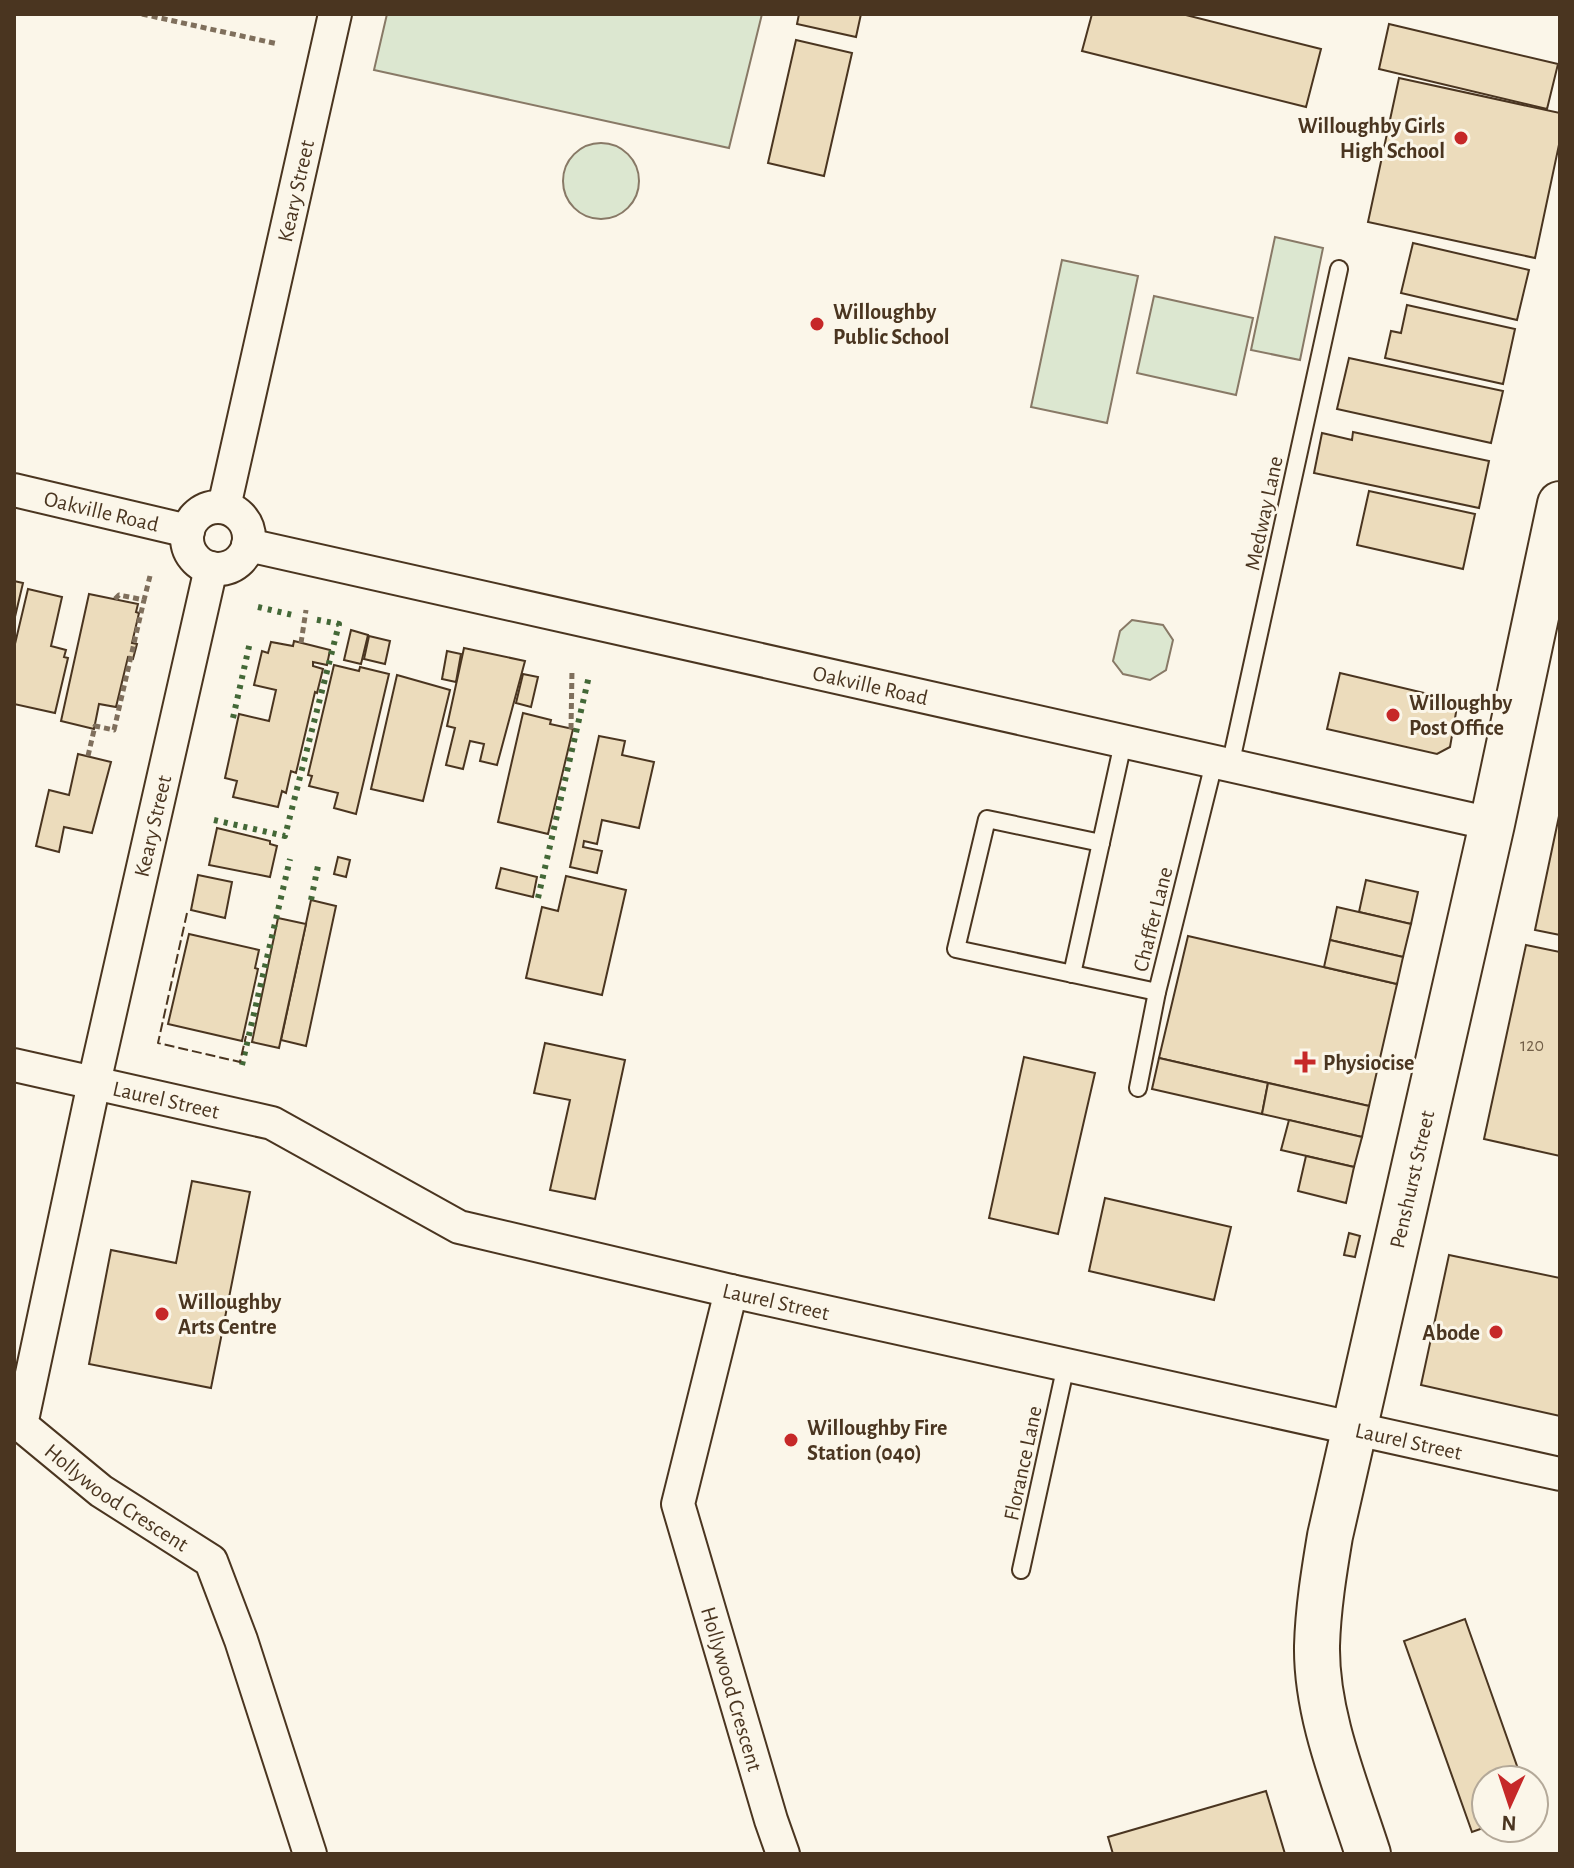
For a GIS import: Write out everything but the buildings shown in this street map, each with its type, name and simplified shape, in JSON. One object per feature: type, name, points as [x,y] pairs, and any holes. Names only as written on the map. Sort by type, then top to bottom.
[{"type":"main road","name":"Penshurst Street","points":[[1368,1854],[1337,1757],[1324,1704],[1317,1649],[1321,1592],[1330,1536],[1492,824],[1560,504]]},
{"type":"street","name":"Keary Street","points":[[224,507],[335,14]]},
{"type":"street","name":"Oakville Road","points":[[14,490],[188,531]]},
{"type":"street","points":[[212,507],[224,507],[236,512],[244,521],[249,532],[248,545],[244,555],[235,563],[224,568],[211,568],[200,563],[192,554],[187,543],[188,531],[201,512],[212,507]]},
{"type":"street","name":"Oakville Road","points":[[248,545],[1492,824]]},
{"type":"street","name":"Keary Street","points":[[94,1083],[211,568]]},
{"type":"street","name":"Laurel Street","points":[[14,1065],[282,1127],[459,1227],[731,1291],[1560,1474]]},
{"type":"street","name":"Hollywood Crescent","points":[[94,1083],[21,1425],[101,1491],[211,1561],[241,1640],[310,1854]]},
{"type":"street","name":"Hollywood Crescent","points":[[731,1291],[678,1504],[783,1854]]},
{"type":"lane","name":"Medway Lane","points":[[1222,764],[1339,269]]},
{"type":"lane","points":[[1072,974],[1123,743]]},
{"type":"lane","name":"Chaffer Lane","points":[[1138,1088],[1157,992],[1222,764]]},
{"type":"lane","points":[[1101,843],[987,819],[956,949],[1157,992]]},
{"type":"lane","name":"Florance Lane","points":[[1021,1570],[1066,1365]]},
{"type":"path","points":[[142,14],[278,44]]},
{"type":"path","points":[[88,756],[95,726],[114,730],[150,576]]},
{"type":"path","points":[[115,599],[119,595],[144,600]]},
{"type":"path","points":[[301,643],[306,610]]},
{"type":"path","points":[[571,729],[572,670]]},
{"type":"green space","points":[[387,14],[762,14],[729,148],[374,70]]},
{"type":"green space","points":[[601,143],[616,146],[628,154],[636,166],[639,181],[636,196],[628,208],[616,216],[601,219],[586,216],[574,208],[566,196],[563,181],[566,166],[574,154],[586,146]]},
{"type":"green space","points":[[1275,237],[1323,248],[1300,360],[1251,350]]},
{"type":"green space","points":[[1062,260],[1138,276],[1107,423],[1031,407]]},
{"type":"green space","points":[[1154,296],[1253,318],[1236,395],[1137,373]]},
{"type":"green space","points":[[1132,620],[1163,625],[1173,640],[1166,670],[1150,680],[1123,674],[1113,661],[1120,631]]},
{"type":"hedge","points":[[258,607],[297,616]]},
{"type":"hedge","points":[[214,820],[285,836],[339,624],[313,619]]},
{"type":"hedge","points":[[233,718],[250,642]]},
{"type":"hedge","points":[[538,898],[589,676]]},
{"type":"hedge","points":[[242,1065],[290,859]]},
{"type":"hedge","points":[[311,900],[319,861]]},
{"type":"fence","points":[[187,913],[158,1043],[240,1062],[246,1036]]},
{"type":"place","name":"Willoughby Girls High School","points":[[1461,138]]},
{"type":"place","name":"Willoughby Public School","points":[[817,324]]},
{"type":"place","name":"Willoughby Post Office","points":[[1393,715]]},
{"type":"place","name":"Physiocise","points":[[1305,1062]]},
{"type":"place","name":"Willoughby Arts Centre","points":[[162,1314]]},
{"type":"place","name":"Abode","points":[[1496,1332]]},
{"type":"place","name":"Willoughby Fire Station (040)","points":[[791,1440]]}]
